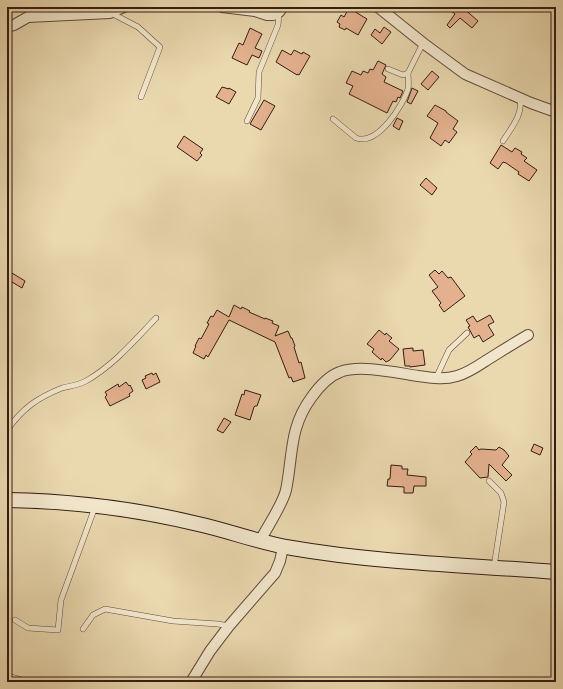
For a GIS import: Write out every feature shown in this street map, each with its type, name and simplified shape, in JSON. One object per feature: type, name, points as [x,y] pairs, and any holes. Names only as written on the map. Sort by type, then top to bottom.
[{"type":"street","points":[[7,27],[14,25],[28,17],[110,12],[124,7]]},
{"type":"street","points":[[222,7],[254,11],[267,15],[273,15],[281,10]]},
{"type":"street","points":[[378,7],[465,74],[520,99],[556,112]]},
{"type":"street","points":[[260,541],[284,498],[291,445],[297,425],[311,398],[321,387],[339,372],[348,370],[378,370],[436,378],[458,376],[469,371],[528,335]]},
{"type":"street","points":[[7,500],[95,506],[134,511],[176,519],[283,547],[317,553],[376,559],[556,572]]},
{"type":"street","points":[[191,682],[210,651],[229,626],[275,573],[280,561],[283,547]]},
{"type":"lane","points":[[247,121],[258,98],[259,72],[278,25],[281,10]]},
{"type":"lane","points":[[110,12],[138,27],[160,47],[142,97]]},
{"type":"lane","points":[[333,119],[356,138],[361,140],[374,135],[394,116],[409,87],[408,73],[423,43]]},
{"type":"lane","points":[[388,68],[402,75],[408,73]]},
{"type":"lane","points":[[503,141],[519,115],[522,106],[520,99]]},
{"type":"lane","points":[[7,430],[19,414],[32,403],[63,388],[85,382],[120,356],[156,318]]},
{"type":"lane","points":[[436,378],[449,350],[467,333]]},
{"type":"lane","points":[[489,481],[500,493],[504,502],[494,568]]},
{"type":"lane","points":[[15,620],[28,628],[58,630],[61,600],[95,506]]},
{"type":"lane","points":[[82,629],[93,615],[105,609],[173,621],[229,626]]},
{"type":"lane","points":[[7,676],[30,682]]},
{"type":"building","points":[[446,7],[462,7],[478,21],[472,28],[460,18],[450,28],[447,25],[455,14]]},
{"type":"building","points":[[349,8],[367,19],[358,35],[346,28],[345,30],[339,27],[340,24],[337,22],[341,15],[344,17]]},
{"type":"building","points":[[384,27],[391,32],[382,44],[371,35],[375,29],[380,33]]},
{"type":"building","points":[[250,28],[262,34],[255,48],[262,51],[259,58],[252,55],[247,65],[232,58],[239,43],[243,45]]},
{"type":"building","points":[[282,50],[291,55],[294,50],[302,54],[303,52],[310,56],[299,75],[276,62]]},
{"type":"building","points":[[378,61],[386,65],[382,74],[386,77],[384,82],[403,91],[400,98],[398,97],[396,102],[393,101],[387,113],[349,94],[353,86],[346,83],[352,71],[361,75],[363,71],[368,73],[370,69],[373,70]]},
{"type":"building","points":[[432,71],[439,77],[428,90],[421,84]]},
{"type":"building","points":[[222,87],[229,88],[236,92],[229,104],[216,97]]},
{"type":"building","points":[[412,88],[418,91],[411,104],[407,102]]},
{"type":"building","points":[[264,100],[275,106],[261,130],[250,124]]},
{"type":"building","points":[[435,105],[446,111],[458,121],[453,129],[457,132],[449,143],[445,140],[441,146],[430,138],[438,123],[427,116]]},
{"type":"building","points":[[397,118],[403,121],[399,130],[393,126]]},
{"type":"building","points":[[184,136],[203,149],[200,153],[202,155],[197,161],[177,147]]},
{"type":"building","points":[[501,145],[512,152],[515,148],[522,152],[521,154],[527,158],[524,161],[537,170],[529,181],[518,174],[519,172],[506,163],[503,162],[498,169],[490,163]]},
{"type":"building","points":[[426,178],[437,188],[432,195],[420,185]]},
{"type":"building","points":[[7,270],[25,281],[22,288],[7,279]]},
{"type":"building","points":[[435,270],[439,274],[442,271],[448,278],[451,277],[465,296],[444,312],[439,305],[441,303],[432,291],[438,287],[429,275]]},
{"type":"building","points":[[234,305],[273,321],[272,323],[279,326],[275,336],[288,331],[295,346],[294,347],[299,363],[301,362],[305,378],[293,382],[291,377],[289,378],[275,342],[229,320],[208,357],[206,355],[204,359],[193,353],[199,338],[201,339],[209,324],[207,323],[211,316],[213,317],[217,310],[229,317]]},
{"type":"building","points":[[490,315],[494,322],[488,325],[494,335],[483,342],[479,335],[474,338],[468,327],[470,326],[466,320],[473,316],[477,322]]},
{"type":"building","points":[[379,330],[392,338],[389,341],[399,349],[390,360],[386,362],[382,358],[381,360],[372,352],[374,349],[367,344]]},
{"type":"building","points":[[413,348],[413,351],[423,350],[425,365],[410,367],[405,366],[403,349]]},
{"type":"building","points":[[152,373],[153,375],[156,373],[160,382],[146,389],[142,380],[146,378],[145,376]]},
{"type":"building","points":[[126,382],[129,386],[130,385],[133,391],[129,394],[130,396],[110,406],[105,397],[107,395],[105,392],[118,384],[119,387]]},
{"type":"building","points":[[245,390],[261,395],[257,406],[254,407],[250,420],[235,415],[242,394],[244,395]]},
{"type":"building","points":[[224,418],[231,422],[223,433],[217,430]]},
{"type":"building","points":[[534,444],[543,448],[540,455],[531,451]]},
{"type":"building","points":[[476,446],[479,450],[496,450],[499,447],[504,450],[509,456],[502,465],[512,475],[506,481],[489,464],[488,477],[480,478],[465,462],[472,454],[470,452]]},
{"type":"building","points":[[391,465],[402,466],[402,469],[408,469],[407,475],[426,477],[426,486],[414,486],[413,493],[404,493],[404,487],[387,486],[388,479],[390,479]]}]
